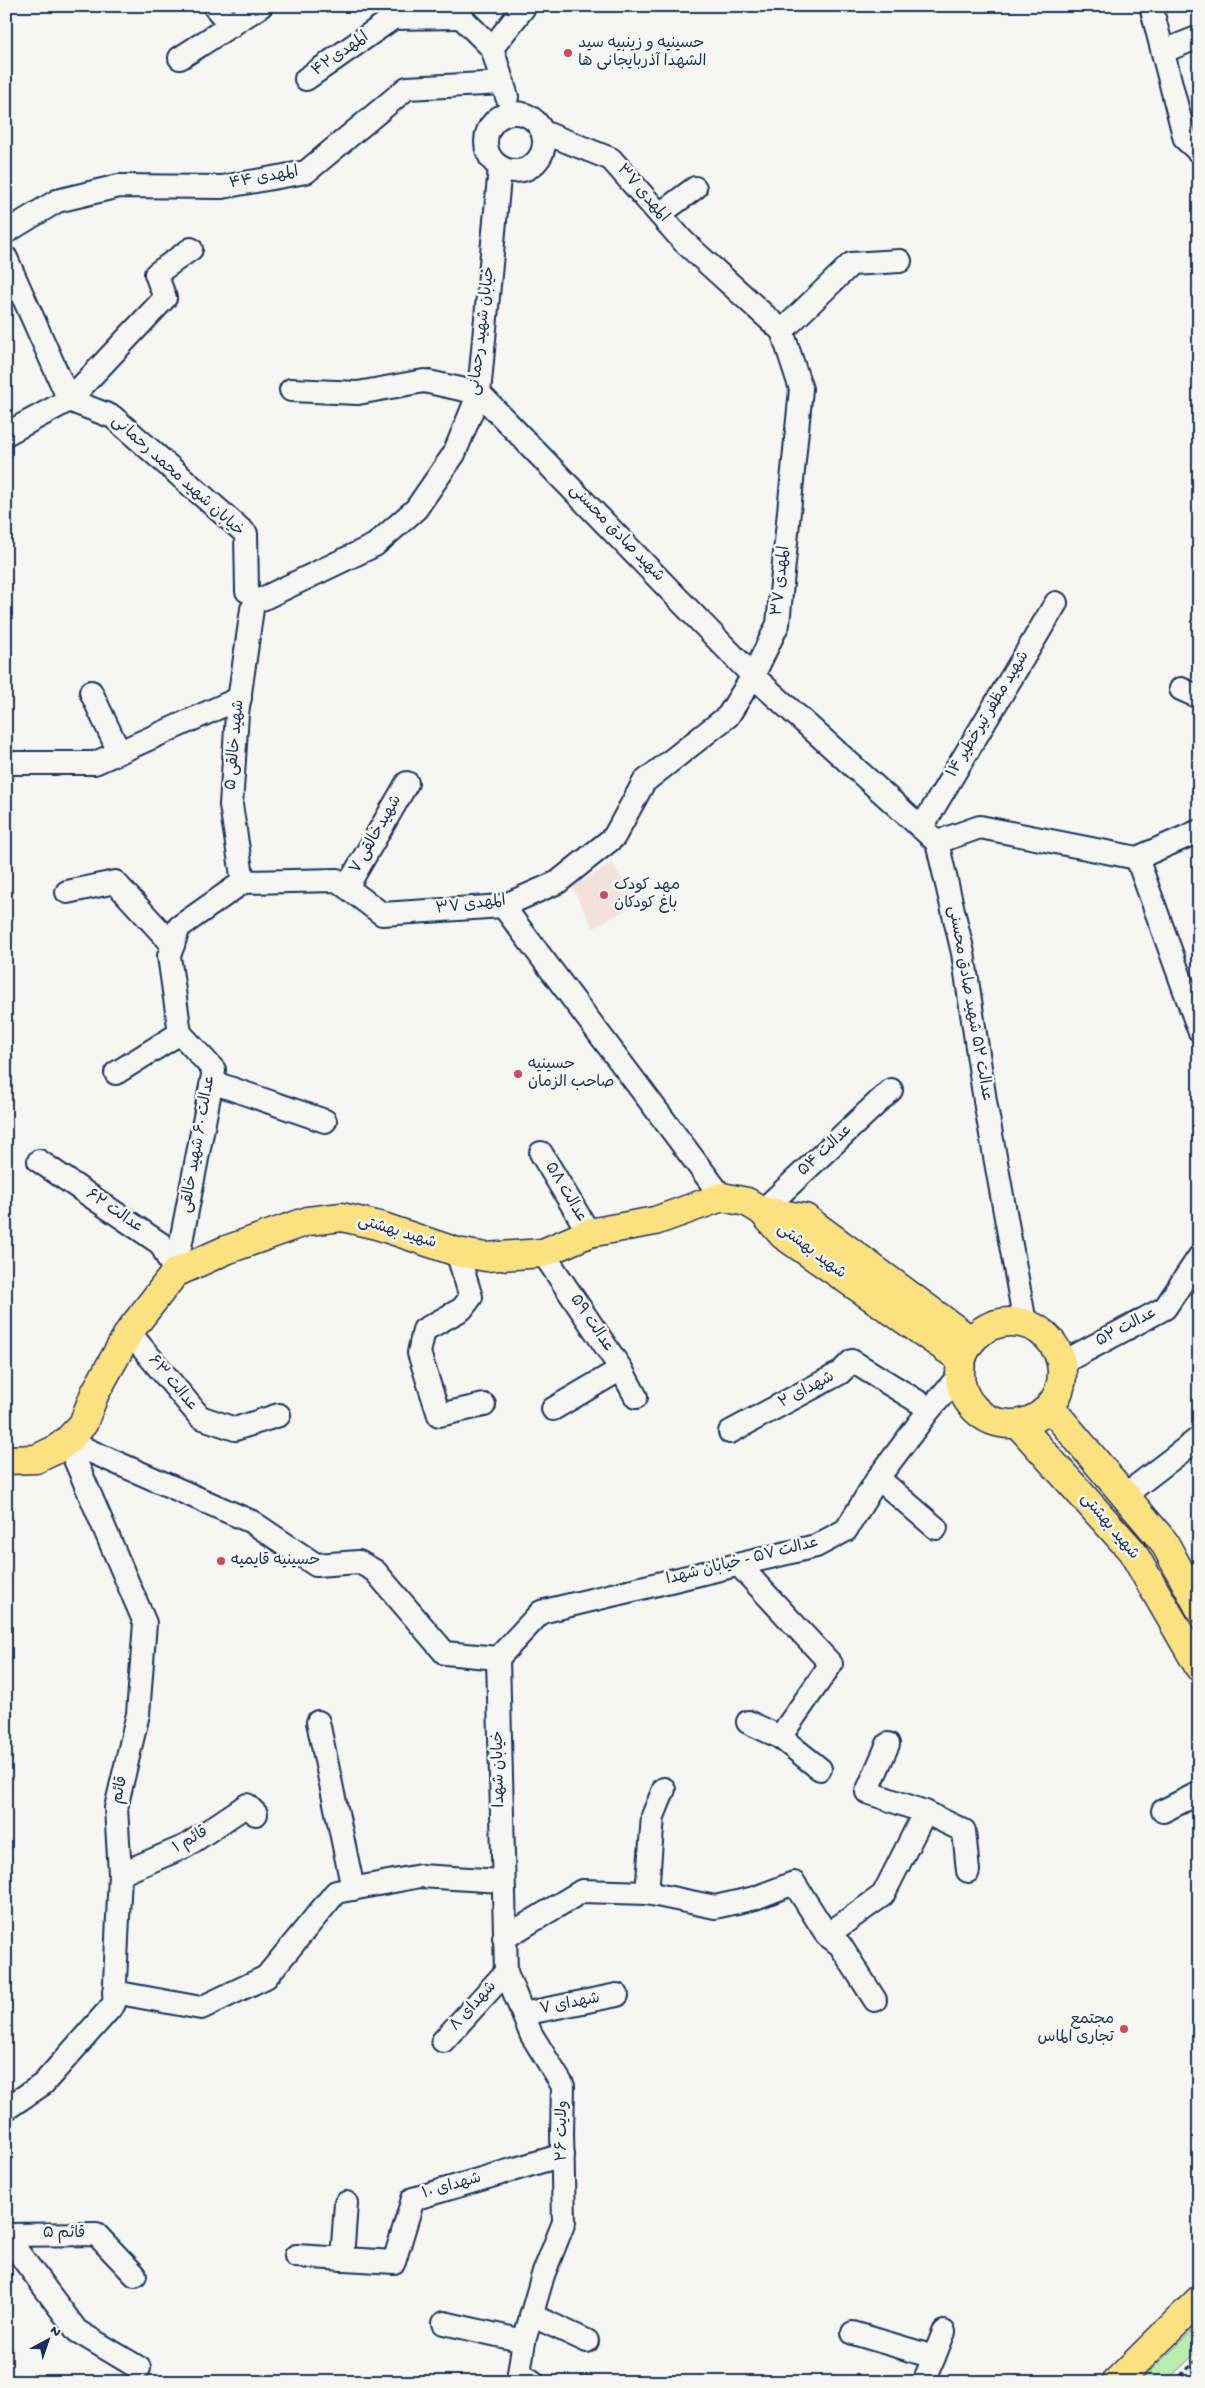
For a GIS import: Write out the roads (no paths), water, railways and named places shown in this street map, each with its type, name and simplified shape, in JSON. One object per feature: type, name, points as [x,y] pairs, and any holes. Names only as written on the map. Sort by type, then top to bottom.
[{"type":"main road","name":"شهید بهشتی","points":[[6,1460],[36,1459],[55,1450],[67,1441],[83,1424],[95,1393],[129,1332],[175,1273],[250,1240],[308,1221],[342,1217],[380,1226],[457,1252],[486,1257],[543,1253],[589,1233],[655,1221],[722,1197],[747,1202],[762,1211],[805,1218],[964,1358]]},
{"type":"main road","points":[[1005,1321],[1025,1323],[1038,1329],[1049,1338],[1057,1349],[1062,1363],[1063,1378],[1059,1394],[1050,1407],[1036,1419],[1018,1424],[1001,1424],[985,1418],[972,1407],[963,1392],[964,1358],[986,1327],[1005,1321]]},
{"type":"main road","name":"شهید بهشتی","points":[[1050,1407],[1164,1542],[1199,1606]]},
{"type":"main road","name":"شهید بهشتی","points":[[1018,1424],[1132,1551],[1199,1667]]},
{"type":"main road","points":[[1116,2382],[1199,2300]]},
{"type":"street","points":[[214,6],[231,26]]},
{"type":"street","points":[[180,58],[261,6]]},
{"type":"street","points":[[492,48],[524,6]]},
{"type":"street","points":[[1152,10],[1185,138],[1199,152]]},
{"type":"street","points":[[455,12],[492,48],[512,112]]},
{"type":"street","name":"المهدی۴۲","points":[[306,79],[393,18],[455,12]]},
{"type":"street","points":[[1164,51],[1199,37]]},
{"type":"street","name":"المهدی ۴۴","points":[[9,225],[58,200],[119,186],[222,187],[306,172],[407,88],[503,83]]},
{"type":"street","points":[[512,112],[531,117],[543,132],[544,150],[534,165],[518,171],[500,167],[493,162],[488,154],[486,136],[496,120],[512,112]]},
{"type":"street","name":"المهدی ۳۷","points":[[347,887],[382,914],[503,906],[558,882],[614,837],[644,782],[728,716],[753,676],[778,624],[800,389],[782,331],[683,241],[611,159],[543,132]]},
{"type":"street","name":"خیابان شهید رحمانی","points":[[254,600],[375,545],[416,509],[454,454],[478,393],[500,167]]},
{"type":"street","points":[[660,214],[695,188]]},
{"type":"street","points":[[6,434],[69,400],[165,298],[156,274],[191,249]]},
{"type":"street","points":[[6,258],[69,400]]},
{"type":"street","points":[[782,331],[851,264],[900,262]]},
{"type":"street","points":[[291,390],[358,393],[424,381],[478,393]]},
{"type":"street","name":"شهید صادق محسنی","points":[[478,393],[753,676]]},
{"type":"street","name":"خیابان شهید محمد رحمانی","points":[[69,400],[113,418],[246,534],[254,600]]},
{"type":"street","name":"شهید خالقی ۵","points":[[244,882],[231,805],[240,698],[254,600]]},
{"type":"street","name":"شهید مظفر تیرخطیر ۱۴","points":[[929,834],[1056,603]]},
{"type":"street","points":[[753,676],[929,834],[980,827],[1137,858],[1199,831]]},
{"type":"street","points":[[91,692],[118,752]]},
{"type":"street","points":[[6,763],[95,762],[240,698]]},
{"type":"street","name":"شهیدخالقی ۷","points":[[347,887],[407,783]]},
{"type":"street","name":"عدالت ۵۲ شهید صادق محسنی","points":[[929,834],[963,953],[985,1101],[1025,1323]]},
{"type":"street","points":[[1137,858],[1199,1030]]},
{"type":"street","points":[[116,1073],[180,1033],[169,956],[179,927],[244,882],[338,880],[347,887]]},
{"type":"street","points":[[67,892],[116,882],[173,945]]},
{"type":"street","points":[[503,906],[722,1197]]},
{"type":"street","name":"عدالت ۶۰ شهید خالقی","points":[[175,1273],[214,1070],[180,1033]]},
{"type":"street","points":[[212,1082],[324,1121]]},
{"type":"street","name":"عدالت ۵۴","points":[[762,1211],[890,1090]]},
{"type":"street","name":"عدالت ۵۸","points":[[541,1153],[589,1233]]},
{"type":"street","name":"عدالت ۶۲","points":[[39,1161],[161,1244],[175,1273]]},
{"type":"street","points":[[457,1252],[471,1298],[462,1309],[424,1330],[419,1353],[439,1415],[484,1405]]},
{"type":"street","name":"عدالت ۵۹","points":[[543,1253],[622,1369],[636,1397]]},
{"type":"street","name":"عدالت ۵۲","points":[[1062,1363],[1165,1308],[1199,1257]]},
{"type":"street","name":"عدالت ۶۳","points":[[129,1332],[200,1417],[235,1430],[279,1415]]},
{"type":"street","name":"عدالت ۵۷ - خیابان شهدا","points":[[498,1658],[541,1612],[816,1546],[846,1530],[878,1478],[930,1409],[964,1358]]},
{"type":"street","name":"شهدای ۲","points":[[730,1432],[840,1373],[852,1361],[930,1409]]},
{"type":"street","points":[[553,1409],[622,1369]]},
{"type":"street","points":[[1124,1495],[1199,1438]]},
{"type":"street","points":[[67,1441],[252,1522],[316,1565],[359,1562],[375,1571],[445,1653],[498,1658]]},
{"type":"street","name":"قائم","points":[[6,2109],[43,2084],[114,2004],[120,1874],[116,1808],[138,1714],[144,1624],[67,1441]]},
{"type":"street","points":[[878,1478],[936,1528]]},
{"type":"street","points":[[739,1565],[830,1664],[780,1737]]},
{"type":"street","name":"خیابان شهدا","points":[[498,1658],[502,1881]]},
{"type":"street","points":[[318,1722],[353,1889]]},
{"type":"street","points":[[748,1722],[780,1737],[820,1769]]},
{"type":"street","points":[[888,1744],[867,1792],[925,1812],[964,1831],[968,1871]]},
{"type":"street","points":[[646,1893],[653,1816],[664,1790]]},
{"type":"street","points":[[1163,1811],[1199,1793]]},
{"type":"street","name":"قائم ۱","points":[[120,1874],[186,1846],[248,1805],[256,1814]]},
{"type":"street","points":[[826,1935],[882,1895],[925,1812]]},
{"type":"street","points":[[114,1992],[201,2008],[266,1977],[336,1892],[420,1876],[502,1881]]},
{"type":"street","name":"ولایت ۲۶","points":[[502,1881],[506,1972],[531,2034],[563,2086],[564,2222],[542,2275],[524,2341],[518,2379]]},
{"type":"street","points":[[504,1938],[582,1891],[646,1893],[715,1907],[755,1898],[794,1883],[826,1935],[840,1945],[875,2000]]},
{"type":"street","name":"شهدای ۸","points":[[443,2041],[506,1972]]},
{"type":"street","name":"شهدای ۷","points":[[523,2014],[617,1995]]},
{"type":"street","name":"شهدای ۱۰","points":[[296,2256],[394,2262],[413,2199],[563,2155]]},
{"type":"street","points":[[342,2259],[346,2203]]},
{"type":"street","name":"قائم ۵","points":[[6,2236],[96,2234],[135,2275]]},
{"type":"street","points":[[6,2236],[77,2331],[139,2368]]},
{"type":"street","points":[[531,2315],[587,2341]]},
{"type":"street","points":[[444,2323],[524,2341]]},
{"type":"street","points":[[924,2382],[944,2332]]},
{"type":"street","points":[[853,2333],[934,2357]]},
{"type":"place","name":"حسینیه و زینبیه سید الشهدا آذربایجانی ها","points":[[568,53]]},
{"type":"place","name":"مهد کودک باغ کودکان","points":[[604,895]]},
{"type":"place","name":"حسینیه صاحب الزمان","points":[[518,1074]]},
{"type":"place","name":"حسینیه قایمیه","points":[[221,1561]]},
{"type":"place","name":"مجتمع تجاری الماس","points":[[1124,2029]]}]
